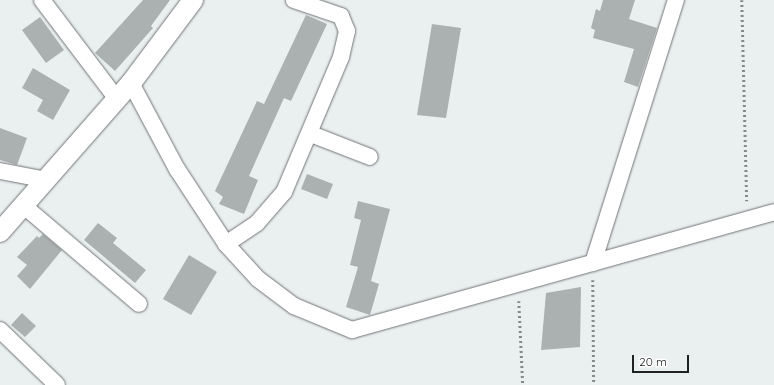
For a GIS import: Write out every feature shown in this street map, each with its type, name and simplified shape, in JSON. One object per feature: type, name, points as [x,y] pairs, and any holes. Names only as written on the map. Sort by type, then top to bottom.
[{"type":"street","points":[[42,0],[117,99]]},
{"type":"street","points":[[0,232],[117,99],[193,0]]},
{"type":"street","points":[[226,244],[257,223],[284,192],[310,134],[341,57],[347,31],[341,16],[294,0]]},
{"type":"street","points":[[593,263],[676,0]]},
{"type":"street","points":[[130,82],[177,169],[226,244],[258,279],[294,306],[352,330],[519,285],[748,217],[774,212]]},
{"type":"street","points":[[310,134],[370,157]]},
{"type":"street","points":[[0,172],[47,180]]},
{"type":"street","points":[[24,206],[139,304]]},
{"type":"street","points":[[0,330],[57,385]]},
{"type":"path","points":[[742,0],[748,217]]},
{"type":"path","points":[[593,263],[594,385]]},
{"type":"path","points":[[519,285],[523,385]]},
{"type":"building","points":[[143,0],[170,0],[151,26],[153,28],[115,71],[95,53]]},
{"type":"building","points":[[603,0],[635,0],[629,19],[657,28],[638,87],[624,82],[634,49],[593,38],[595,30],[591,28],[596,9],[600,11]]},
{"type":"building","points":[[306,15],[327,24],[291,101],[284,98],[249,176],[258,180],[244,214],[219,204],[223,197],[215,191],[257,101],[264,104]]},
{"type":"building","points":[[40,17],[64,50],[46,63],[22,30]]},
{"type":"building","points":[[432,24],[461,28],[446,118],[417,115]]},
{"type":"building","points":[[33,68],[70,90],[53,120],[37,111],[43,100],[22,88]]},
{"type":"building","points":[[0,128],[27,138],[17,165],[0,160]]},
{"type":"building","points":[[307,174],[333,184],[327,199],[301,189]]},
{"type":"building","points":[[358,201],[390,209],[371,281],[379,284],[370,315],[346,307],[358,267],[350,265],[361,220],[354,218]]},
{"type":"building","points":[[98,223],[117,238],[113,243],[146,270],[135,283],[84,240]]},
{"type":"building","points":[[43,234],[62,250],[30,289],[17,276],[27,265],[17,257],[37,236],[39,238]]},
{"type":"building","points":[[189,255],[217,272],[191,315],[163,299]]},
{"type":"building","points":[[581,287],[580,347],[541,350],[546,293]]},
{"type":"building","points":[[22,313],[36,326],[25,337],[11,325]]}]
